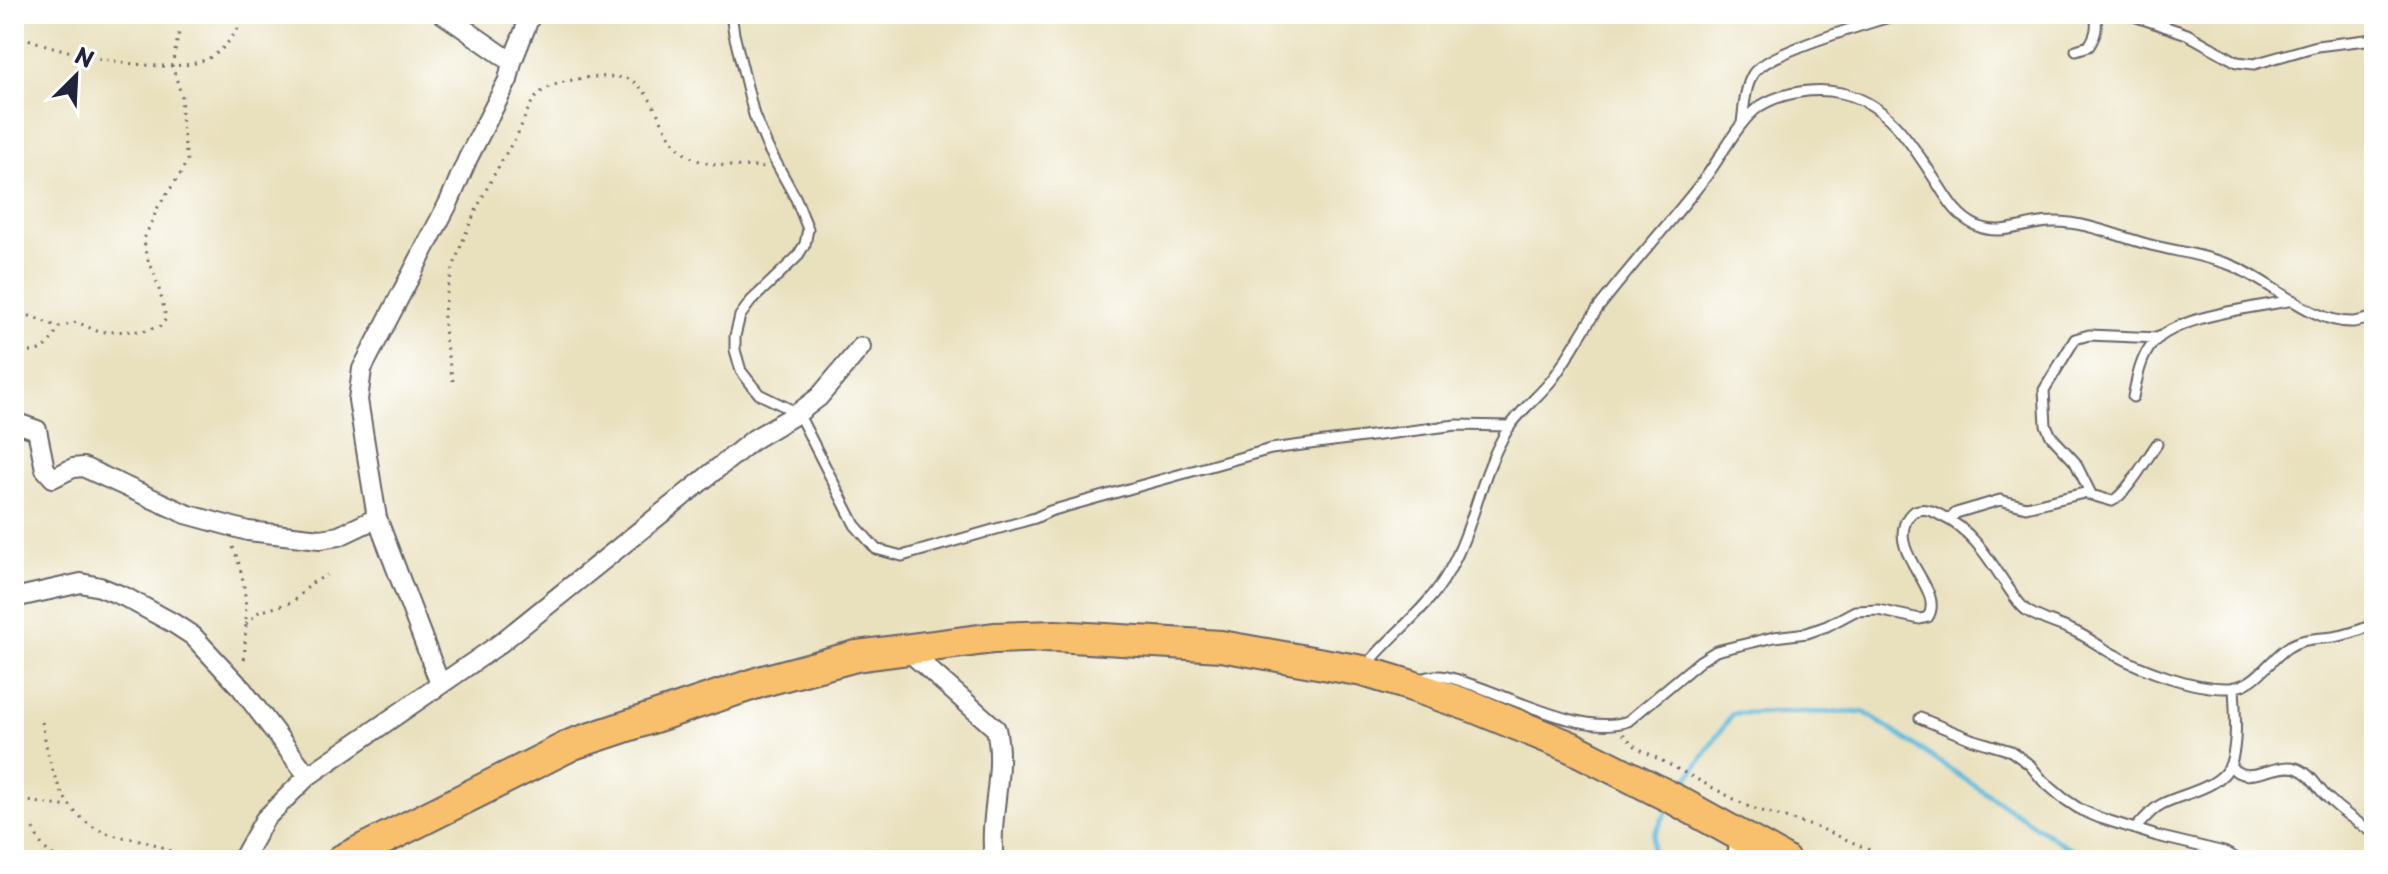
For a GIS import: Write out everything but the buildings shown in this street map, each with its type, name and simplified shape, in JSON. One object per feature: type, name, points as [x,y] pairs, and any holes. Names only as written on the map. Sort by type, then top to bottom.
[{"type":"highway","points":[[342,860],[573,744],[763,681],[856,656],[994,638],[1055,636],[1221,646],[1363,671],[1409,685],[1476,708],[1571,747],[1674,799],[1738,848],[1784,860]]},
{"type":"street","points":[[443,14],[512,62]]},
{"type":"street","points":[[440,684],[377,518],[358,400],[362,369],[508,80],[531,14]]},
{"type":"street","points":[[242,860],[265,819],[308,776],[498,645],[754,439],[819,397],[861,347]]},
{"type":"street","points":[[14,422],[37,430],[45,469],[53,478],[73,468],[83,467],[186,514],[248,531],[320,539],[339,536],[377,518]]},
{"type":"street","points":[[14,598],[81,583],[100,587],[148,609],[193,636],[242,689],[308,776]]},
{"type":"street","points":[[907,650],[996,729],[1000,747],[991,839],[994,860]]},
{"type":"lane","points":[[731,14],[754,115],[808,229],[805,244],[797,257],[751,301],[740,316],[735,350],[741,371],[759,394],[798,413],[855,525],[876,549],[902,556],[1271,449],[1456,425],[1509,426]]},
{"type":"lane","points":[[1741,126],[1754,73],[1765,62],[1898,14]]},
{"type":"lane","points":[[2076,50],[2089,46],[2095,36],[2098,24],[2095,14]]},
{"type":"lane","points":[[2128,14],[2187,34],[2237,62],[2254,64],[2317,46],[2374,39]]},
{"type":"lane","points":[[1363,671],[1431,596],[1451,569],[1494,454],[1509,426],[1551,380],[1596,312],[1709,173],[1741,126],[1761,105],[1779,98],[1820,90],[1842,93],[1881,110],[1901,131],[1948,201],[1976,226],[2010,230],[2052,222],[2105,231],[2227,264],[2253,275],[2330,319],[2352,322],[2374,318]]},
{"type":"lane","points":[[2133,397],[2141,365],[2151,346],[2167,330],[2189,322],[2293,300]]},
{"type":"lane","points":[[2091,494],[2075,462],[2051,436],[2046,425],[2044,390],[2075,339],[2089,335],[2159,338]]},
{"type":"lane","points":[[1950,519],[1956,513],[2000,500],[2026,507],[2065,496],[2091,494],[2112,501],[2117,499],[2157,444]]},
{"type":"lane","points":[[1409,685],[1424,677],[1445,675],[1561,717],[1614,726],[1628,721],[1716,651],[1774,637],[1807,633],[1855,611],[1878,610],[1920,619],[1928,617],[1931,611],[1927,591],[1904,547],[1904,525],[1909,515],[1915,510],[1924,509],[1963,528],[1981,548],[2019,603],[2032,614],[2156,672],[2208,687],[2234,687],[2249,683],[2289,646],[2306,639],[2337,636],[2374,624]]},
{"type":"lane","points":[[2135,829],[2160,805],[2207,785],[2223,775],[2230,765],[2235,726],[2234,687]]},
{"type":"lane","points":[[1920,718],[2011,751],[2081,810],[2135,829],[2224,852],[2239,860]]},
{"type":"lane","points":[[2230,765],[2234,771],[2245,775],[2282,767],[2301,770],[2337,807],[2374,833]]},
{"type":"path","points":[[14,34],[67,53],[132,63],[172,65],[207,59],[232,38],[248,14]]},
{"type":"path","points":[[14,310],[59,327],[77,322],[99,332],[143,331],[162,326],[166,318],[154,272],[146,256],[144,239],[158,207],[187,160],[181,117],[182,97],[172,65],[180,28]]},
{"type":"path","points":[[453,381],[444,317],[450,279],[492,177],[519,132],[533,100],[543,90],[582,79],[605,76],[627,78],[641,88],[676,147],[689,156],[710,165],[780,170]]},
{"type":"path","points":[[14,354],[48,346],[59,327]]},
{"type":"path","points":[[213,520],[231,541],[241,566],[247,600],[242,689]]},
{"type":"path","points":[[246,624],[259,612],[293,602],[312,583],[327,575]]},
{"type":"path","points":[[42,722],[51,770],[68,807]]},
{"type":"path","points":[[1614,726],[1636,747],[1749,807],[1822,829],[1893,860]]},
{"type":"path","points":[[14,799],[68,807],[107,833],[160,846],[180,860]]},
{"type":"path","points":[[33,829],[40,844],[56,860]]},
{"type":"waterway","points":[[1680,790],[1733,713],[1864,712],[2087,860]]},
{"type":"waterway","points":[[1651,860],[1654,835],[1668,809]]}]
